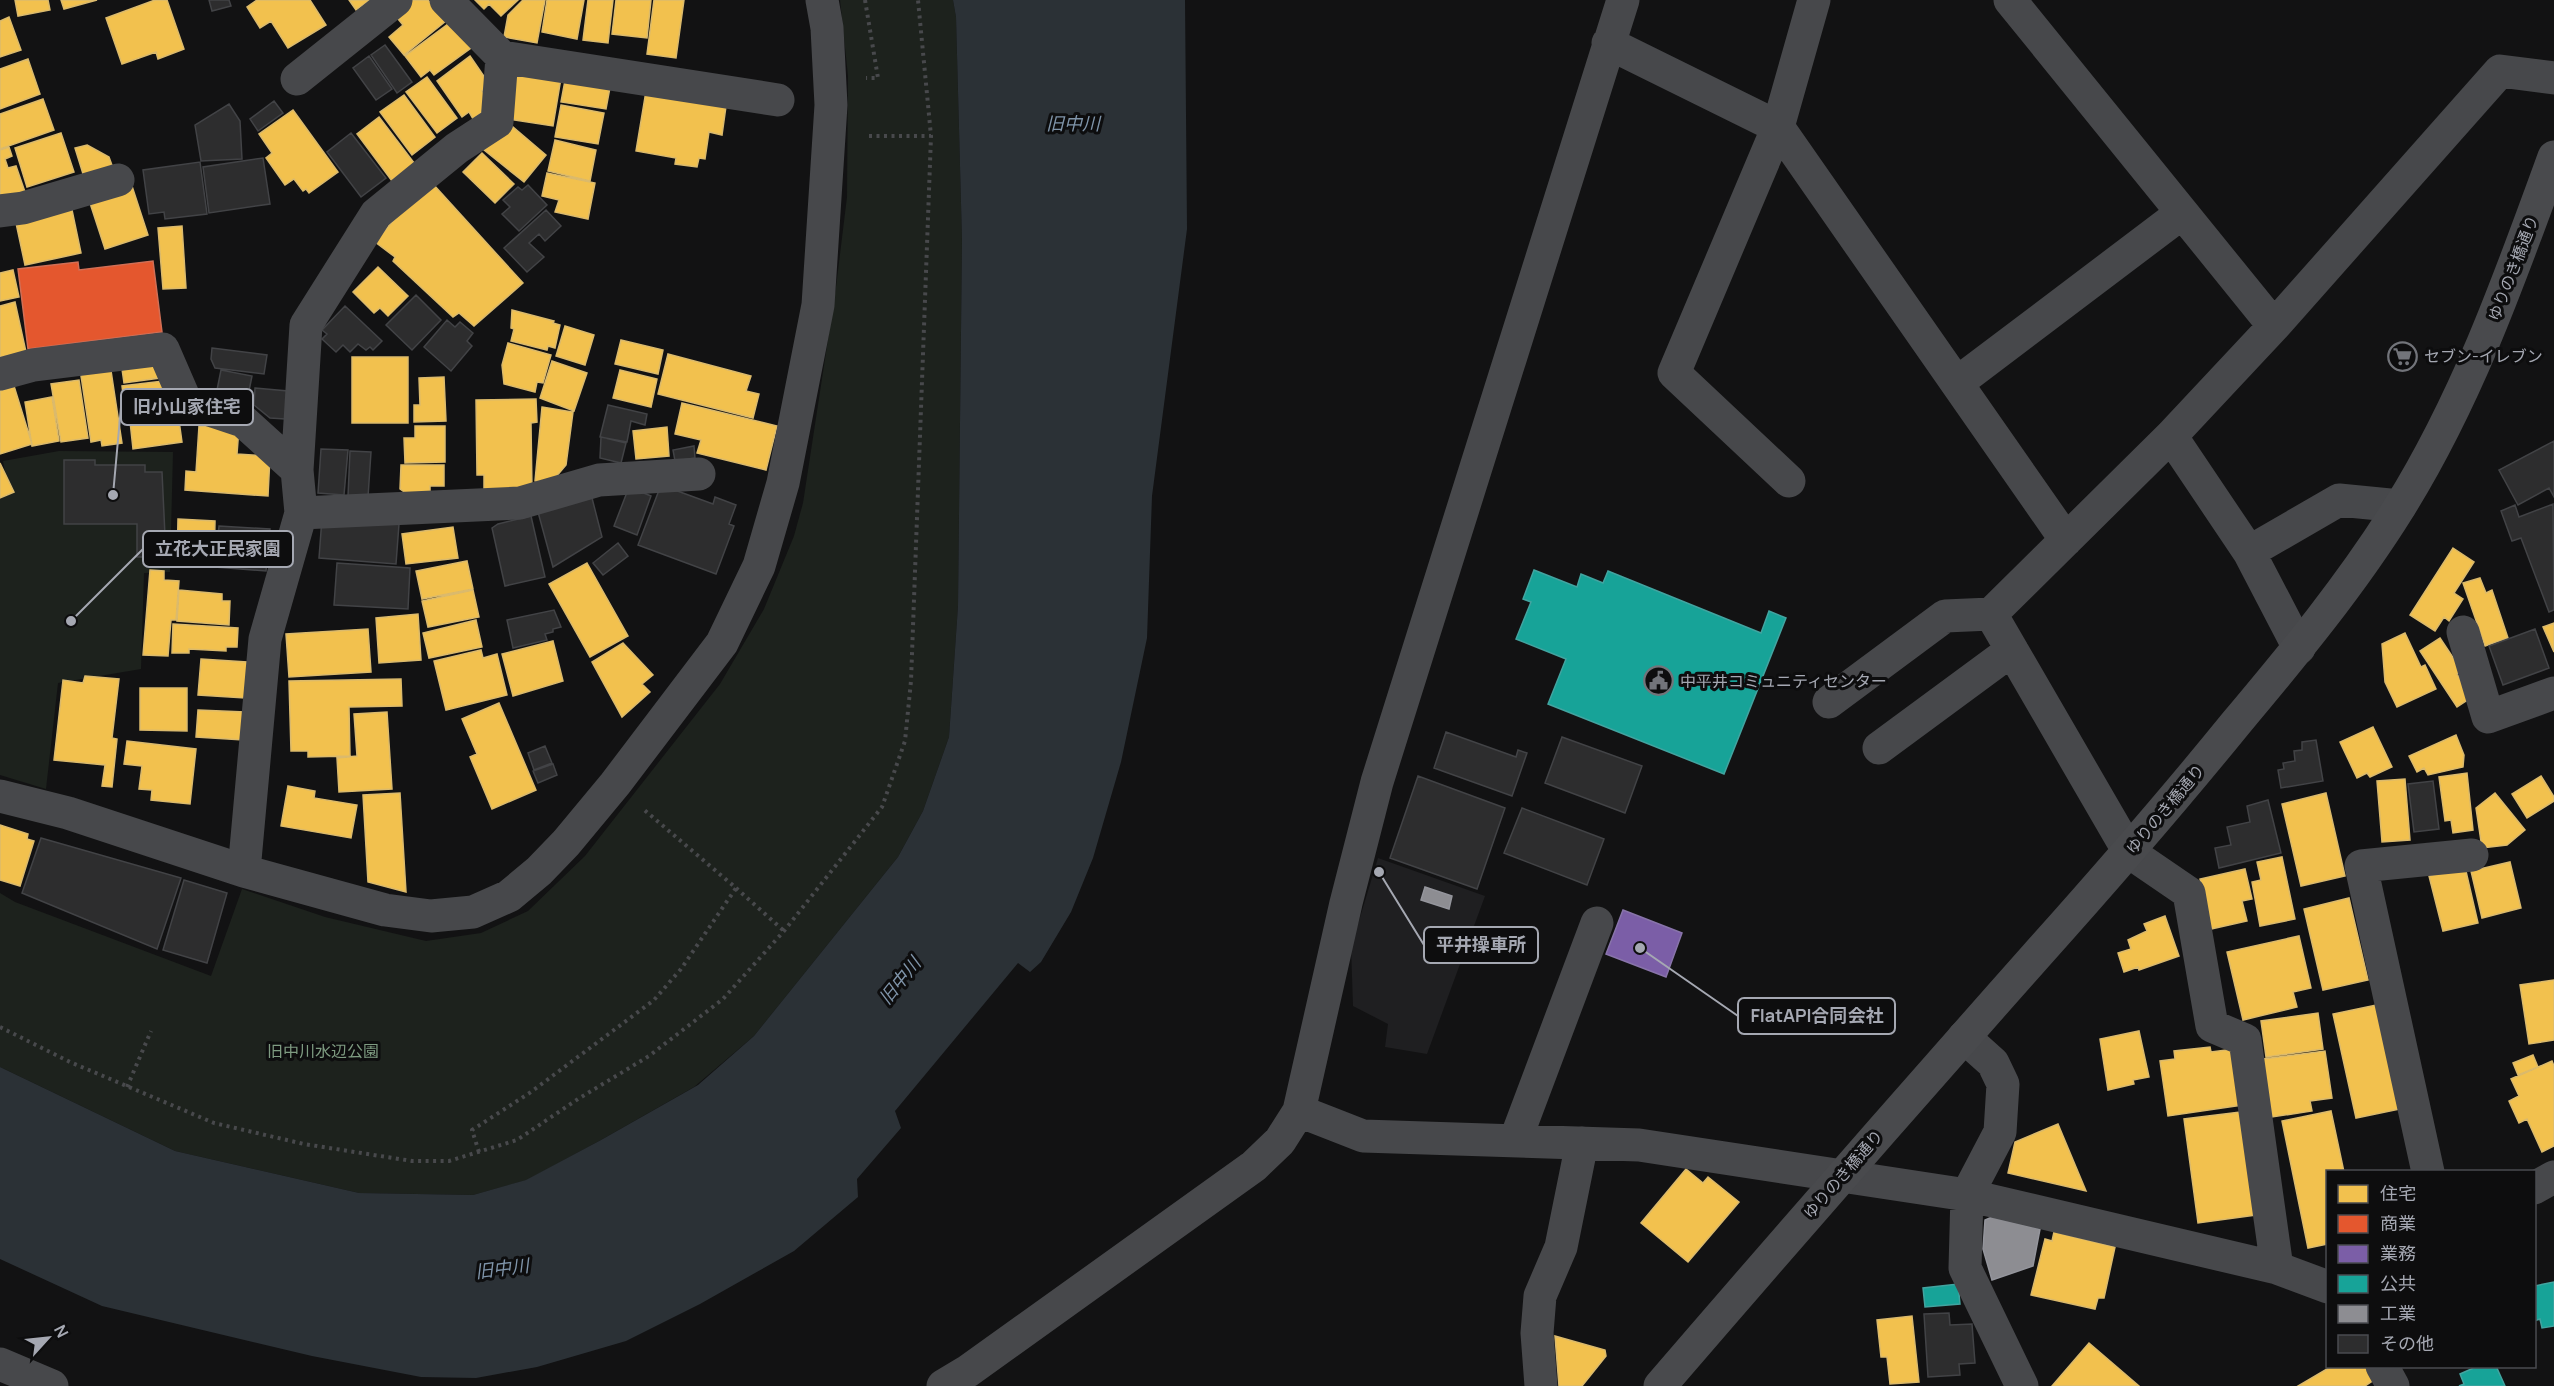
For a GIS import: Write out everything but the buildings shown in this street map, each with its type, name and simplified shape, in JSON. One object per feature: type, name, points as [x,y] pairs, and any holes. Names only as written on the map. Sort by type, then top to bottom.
[{"type":"main road","name":"ゆりのき橋通り","points":[[1660,1386],[1841,1176],[2129,852],[2299,648],[2355,575],[2400,506],[2446,427],[2482,348],[2554,157]]},
{"type":"street","points":[[297,79],[396,0]]},
{"type":"street","points":[[446,0],[502,57],[778,100]]},
{"type":"street","points":[[0,796],[68,813],[244,871],[385,910],[431,916],[473,912],[509,896],[539,871],[566,843],[615,784],[722,643],[759,566],[783,483],[818,305],[831,105],[827,28],[822,0]]},
{"type":"street","points":[[967,1381],[1254,1166],[1280,1141],[1299,1111],[1346,903],[1377,782],[1623,0]]},
{"type":"street","points":[[1790,481],[1674,373],[1778,128],[1814,0]]},
{"type":"street","points":[[2010,0],[2274,326]]},
{"type":"street","points":[[1608,43],[1778,128],[2066,540]]},
{"type":"street","points":[[244,871],[266,639],[301,513],[297,470],[306,325],[376,214],[457,148],[497,122],[502,57]]},
{"type":"street","points":[[1829,702],[1945,616],[1991,614],[2171,436],[2274,326],[2500,71],[2554,78]]},
{"type":"street","points":[[0,212],[22,208],[118,180]]},
{"type":"street","points":[[1957,383],[2182,213]]},
{"type":"street","points":[[0,374],[33,365],[163,349],[186,402],[243,421],[297,470]]},
{"type":"street","points":[[2171,436],[2249,552],[2299,648]]},
{"type":"street","points":[[301,513],[520,503],[599,480],[699,474]]},
{"type":"street","points":[[2249,552],[2339,500],[2400,506]]},
{"type":"street","points":[[1991,614],[2129,852],[2189,893],[2212,1026],[2245,1040],[2277,1268]]},
{"type":"street","points":[[2463,633],[2488,717],[2554,693]]},
{"type":"street","points":[[1879,748],[2012,650]]},
{"type":"street","points":[[2428,1170],[2361,866],[2472,855]]},
{"type":"street","points":[[1515,1141],[1597,923]]},
{"type":"street","points":[[1964,1036],[1993,1064],[2003,1084],[2000,1131],[1967,1195],[1965,1268],[2022,1386]]},
{"type":"street","points":[[1299,1111],[1363,1136],[1639,1145],[1967,1195],[2277,1268],[2326,1286]]},
{"type":"street","points":[[1542,1386],[1537,1333],[1540,1296],[1561,1247],[1582,1143]]},
{"type":"street","points":[[2536,1187],[2554,1178]]},
{"type":"street","points":[[0,1364],[52,1386]]},
{"type":"street","points":[[2383,1368],[2393,1386]]},
{"type":"path","points":[[868,136],[931,136]]},
{"type":"path","points":[[615,784],[784,931]]},
{"type":"path","points":[[479,1152],[472,1130],[531,1092],[654,1000],[681,969],[736,888]]},
{"type":"path","points":[[127,1087],[151,1031]]},
{"type":"shaded area","points":[[1378,858],[1485,896],[1427,1054],[1385,1047],[1388,1024],[1353,1006],[1351,947]]},
{"type":"green space","name":"旧中川水辺公園","points":[[840,0],[953,0],[956,17],[962,240],[958,606],[949,737],[923,811],[898,857],[754,1036],[694,1087],[527,1180],[473,1195],[359,1193],[175,1151],[0,1067],[0,893],[15,902],[211,976],[242,889],[325,917],[426,941],[481,933],[528,911],[585,856],[720,684],[764,609],[794,536],[803,503],[836,287],[847,197],[848,76]]},
{"type":"green space","points":[[59,451],[173,452],[170,572],[144,573],[141,669],[58,683],[46,789],[0,775],[0,499],[9,494],[3,461]]},
{"type":"water","name":"旧中川","points":[[953,0],[1185,0],[1187,229],[1152,496],[1147,638],[1121,762],[1093,858],[1071,912],[1041,962],[1030,972],[1018,963],[895,1111],[901,1128],[857,1179],[858,1197],[794,1251],[700,1304],[626,1341],[537,1367],[476,1378],[421,1377],[312,1356],[102,1306],[0,1259],[0,1067],[175,1151],[359,1193],[473,1195],[526,1180],[698,1085],[754,1036],[898,857],[923,811],[949,737],[958,606],[962,240],[956,17]]},
{"type":"place","name":"セブン-イレブン","points":[[2403,356]]},
{"type":"place","name":"旧小山家住宅","points":[[113,495]]},
{"type":"place","name":"立花大正民家園","points":[[71,621]]},
{"type":"place","name":"中平井コミュニティセンター","points":[[1659,681]]},
{"type":"place","name":"平井操車所","points":[[1379,872]]},
{"type":"place","name":"FlatAPI合同会社","points":[[1640,948]]}]
